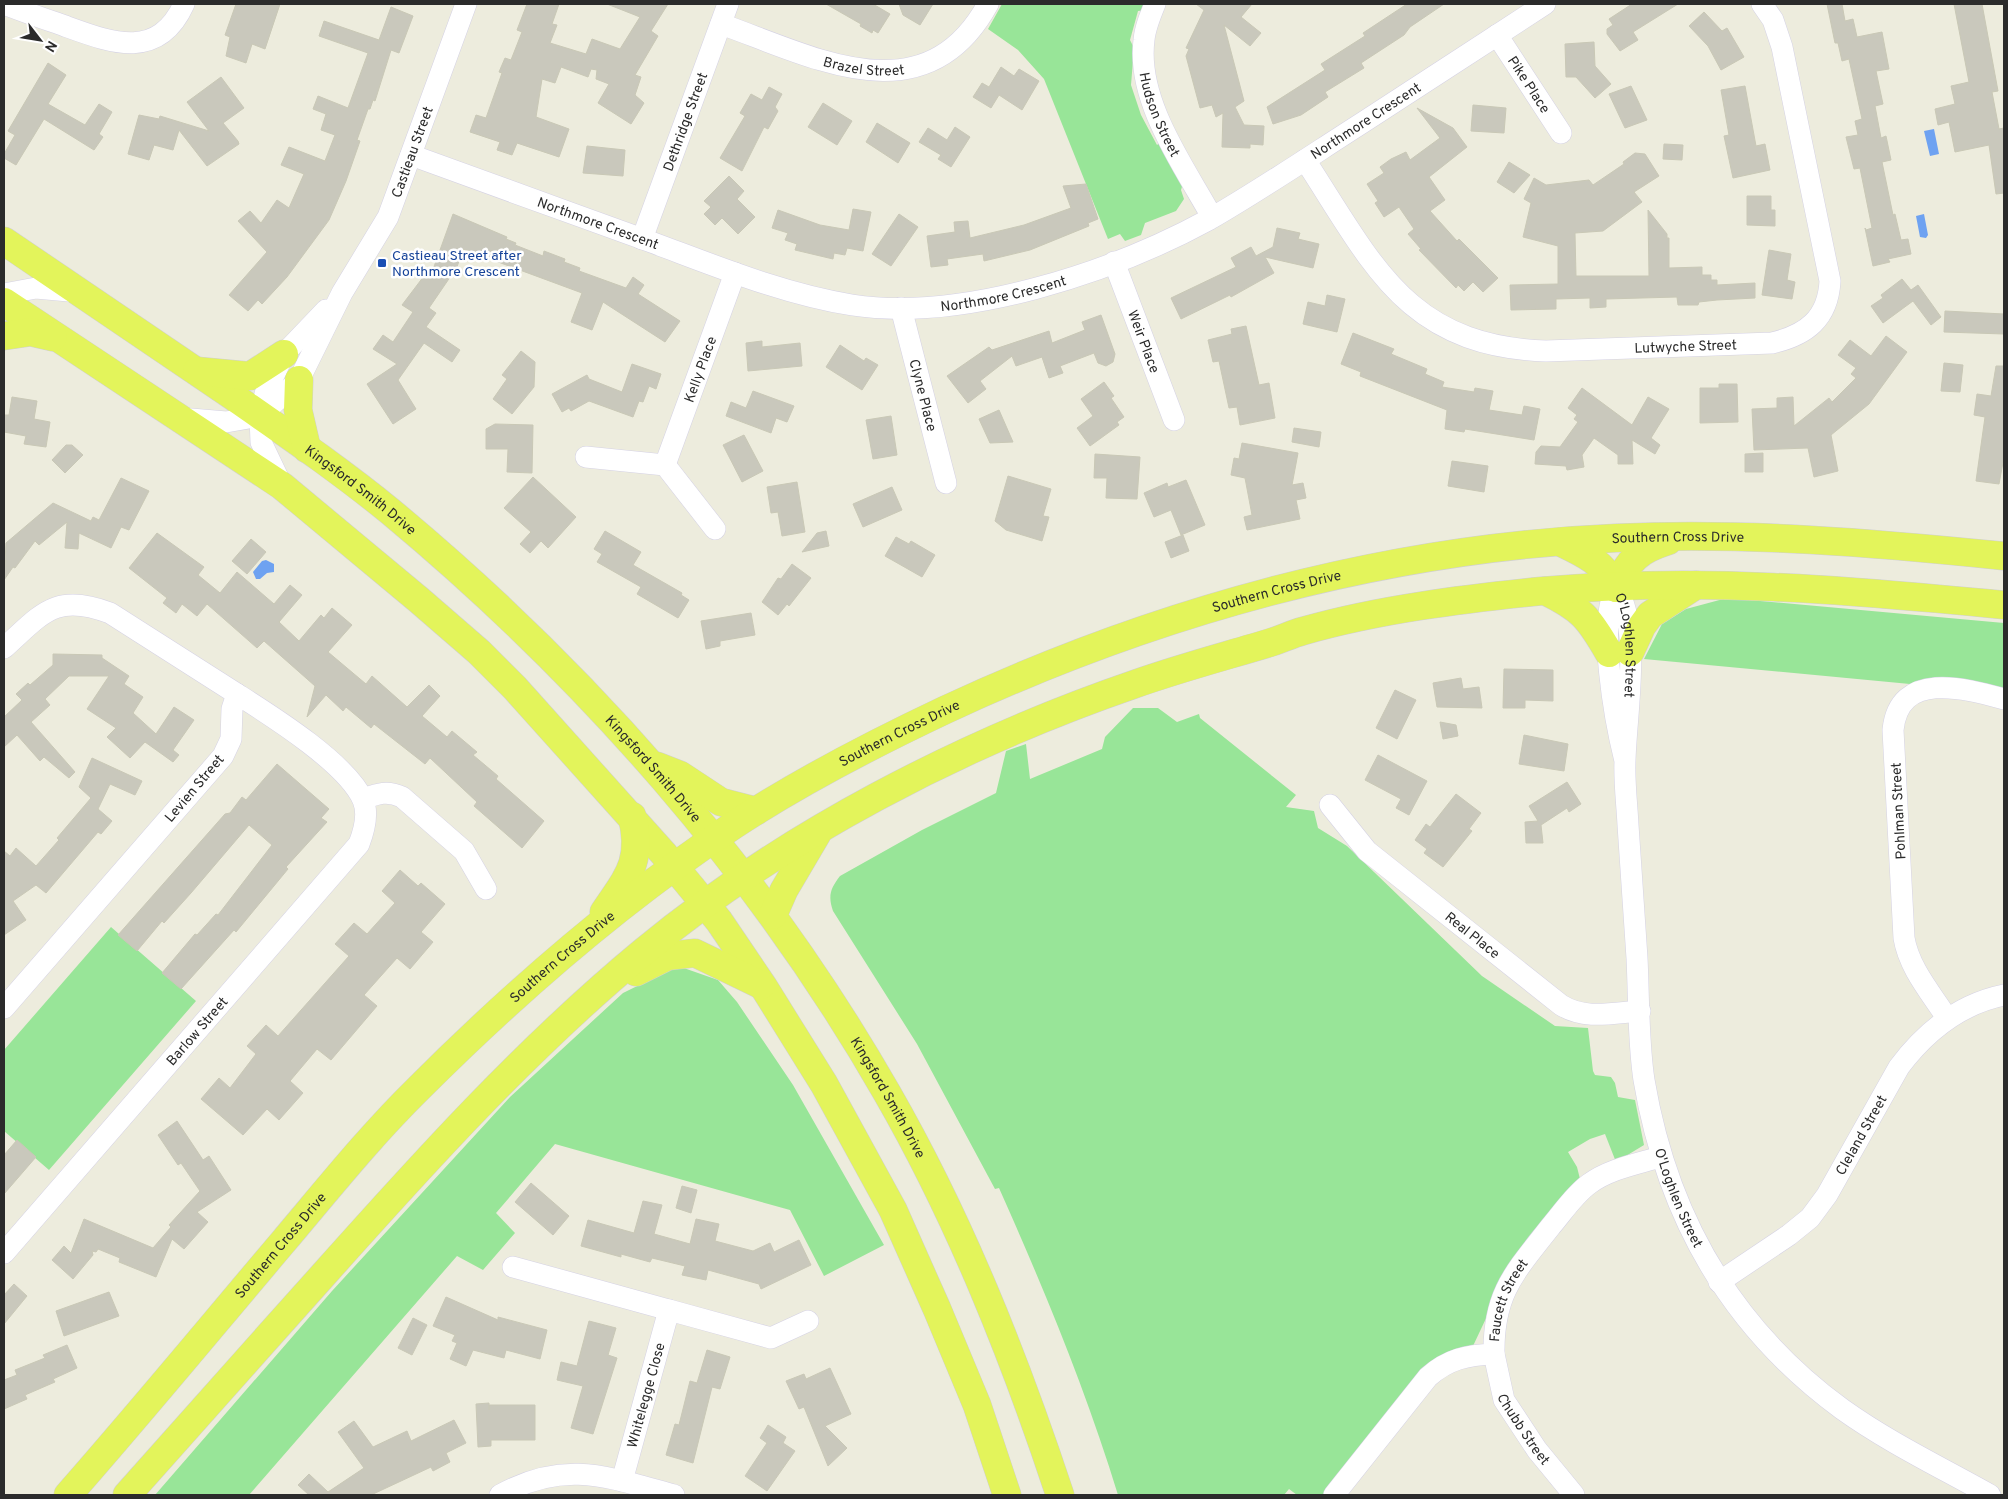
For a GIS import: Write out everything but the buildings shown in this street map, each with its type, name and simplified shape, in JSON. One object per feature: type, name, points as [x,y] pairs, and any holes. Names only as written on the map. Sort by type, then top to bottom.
[{"type":"main road","name":"Kingsford Smith Drive","points":[[4,241],[308,449],[387,509],[504,611],[649,763],[773,915],[855,1039],[889,1097],[948,1210],[1012,1358],[1060,1495]]},
{"type":"main road","points":[[4,302],[282,486],[478,652],[515,688],[676,867],[706,904],[763,986],[824,1084],[892,1210],[937,1308],[977,1405],[1007,1495]]},
{"type":"main road","points":[[4,336],[31,332],[57,338]]},
{"type":"main road","points":[[196,371],[250,376],[284,354]]},
{"type":"main road","points":[[299,380],[298,410],[308,449]]},
{"type":"main road","points":[[1616,588],[1623,570],[1640,552],[1649,547],[1688,536]]},
{"type":"main road","name":"Southern Cross Drive","points":[[68,1495],[339,1176],[416,1090],[497,1014],[591,932],[712,840],[756,811],[904,729],[1050,664],[1169,622],[1293,584],[1363,569],[1469,552],[1560,542],[1688,536],[1821,539],[2004,556]]},
{"type":"main road","points":[[1953,551],[2004,537]]},
{"type":"main road","points":[[1560,542],[1596,561],[1608,573],[1616,588]]},
{"type":"main road","points":[[1545,591],[1566,601],[1586,615],[1620,652],[1650,615],[1696,585]]},
{"type":"main road","points":[[128,1495],[397,1192],[538,1048],[611,980],[743,877],[819,831],[920,775],[978,747],[1133,684],[1302,632],[1424,607],[1545,591],[1696,585],[1808,587],[2000,603]]},
{"type":"main road","points":[[649,763],[680,775],[721,802],[756,811]]},
{"type":"main road","points":[[591,932],[623,883],[634,861],[637,838],[632,816]]},
{"type":"main road","points":[[773,915],[784,890],[819,831]]},
{"type":"main road","points":[[538,1048],[640,969],[668,956],[695,953],[763,986]]},
{"type":"street","points":[[4,4],[106,41],[129,44],[150,40],[168,30],[175,23],[184,4]]},
{"type":"street","name":"Castieau Street","points":[[260,416],[299,380],[342,293],[388,217],[466,4]]},
{"type":"street","name":"Dethridge Street","points":[[642,238],[728,4]]},
{"type":"street","name":"Brazel Street","points":[[721,24],[837,66],[883,72],[912,68],[938,58],[960,42],[978,22],[988,4]]},
{"type":"street","name":"Hudson Street","points":[[1155,4],[1144,41],[1143,56],[1146,86],[1157,116],[1212,218]]},
{"type":"street","name":"Northmore Crescent","points":[[411,155],[736,273],[810,297],[856,305],[901,308],[953,305],[1013,293],[1114,262],[1212,218],[1545,4]]},
{"type":"street","name":"Lutwyche Street","points":[[1305,160],[1370,260],[1391,287],[1417,310],[1463,336],[1513,350],[1546,351],[1772,343],[1793,338],[1810,327],[1823,311],[1829,292],[1830,281],[1782,48],[1773,20],[1762,4]]},
{"type":"street","name":"Pike Place","points":[[1498,35],[1561,132]]},
{"type":"street","name":"Weir Place","points":[[1114,262],[1174,420]]},
{"type":"street","name":"Kelly Place","points":[[666,466],[736,273]]},
{"type":"street","points":[[4,294],[36,288],[80,292]]},
{"type":"street","name":"Castieau Street","points":[[282,486],[261,442],[260,416],[268,385],[284,354],[342,293]]},
{"type":"street","name":"Clyne Place","points":[[901,308],[946,483]]},
{"type":"street","points":[[179,418],[226,422],[260,416]]},
{"type":"street","points":[[586,457],[666,466],[715,529]]},
{"type":"street","name":"O'Loghlen Street","points":[[1616,588],[1624,599],[1620,652],[1644,1078],[1660,1157],[1686,1223],[1719,1282],[1770,1345],[1806,1381],[1844,1410],[1884,1435],[1990,1495]]},
{"type":"street","points":[[4,648],[44,613],[70,604],[90,605],[110,613],[290,728],[348,778],[363,799],[380,793],[393,792],[402,797],[464,851],[486,889]]},
{"type":"street","name":"Pohlman Street","points":[[1947,1018],[1915,968],[1907,953],[1904,938],[1893,730],[1895,715],[1903,701],[1916,690],[1934,687],[1963,690],[2004,699]]},
{"type":"street","name":"Levien Street","points":[[4,1008],[223,756],[231,739],[232,709],[237,694]]},
{"type":"street","name":"Barlow Street","points":[[4,1254],[353,852],[365,828],[363,799]]},
{"type":"street","name":"Real Place","points":[[1330,805],[1367,851],[1561,1006],[1574,1013],[1590,1015],[1640,1011]]},
{"type":"street","name":"Cleland Street","points":[[1719,1282],[1789,1235],[1810,1218],[1827,1195],[1899,1067],[1912,1048],[1947,1018],[1984,999],[2004,995]]},
{"type":"street","name":"Faucett Street","points":[[1334,1495],[1428,1378],[1441,1366],[1456,1358],[1494,1354],[1496,1315],[1511,1277],[1573,1199],[1589,1183],[1660,1157]]},
{"type":"street","points":[[513,1267],[771,1338],[808,1321]]},
{"type":"street","name":"Whitelegge Close","points":[[622,1481],[669,1310]]},
{"type":"street","name":"Chubb Street","points":[[1494,1354],[1504,1400],[1537,1450],[1574,1495]]},
{"type":"street","points":[[500,1495],[536,1479],[564,1473],[594,1475],[674,1495]]},
{"type":"green space","points":[[1002,4],[1148,4],[1145,10],[1138,11],[1130,40],[1134,48],[1131,85],[1141,115],[1157,145],[1163,140],[1184,180],[1181,190],[1184,199],[1176,211],[1145,223],[1141,235],[1125,241],[1120,234],[1108,239],[1044,79],[1018,50],[988,29]]},
{"type":"green space","points":[[1727,598],[2004,623],[2004,691],[1952,679],[1910,684],[1644,659],[1662,624],[1686,609]]},
{"type":"green space","points":[[1133,708],[1158,708],[1177,722],[1199,714],[1200,718],[1296,795],[1286,807],[1314,811],[1318,828],[1347,846],[1482,976],[1555,1026],[1588,1028],[1595,1075],[1611,1077],[1615,1083],[1618,1097],[1635,1100],[1644,1145],[1616,1162],[1605,1134],[1590,1139],[1568,1152],[1577,1167],[1581,1183],[1497,1295],[1473,1346],[1413,1385],[1324,1495],[1297,1495],[1289,1489],[1284,1495],[1118,1495],[1106,1456],[1063,1340],[999,1188],[995,1189],[917,1044],[831,906],[831,893],[840,876],[922,830],[996,793],[1006,751],[1026,744],[1030,779],[1102,749],[1105,737]]},
{"type":"green space","points":[[111,927],[196,1001],[49,1170],[4,1131],[4,1050]]},
{"type":"green space","points":[[678,966],[718,980],[737,1002],[793,1085],[884,1245],[824,1276],[790,1210],[555,1144],[496,1213],[515,1233],[483,1270],[457,1256],[249,1495],[155,1495],[332,1291],[510,1097],[623,993]]},
{"type":"water","points":[[1934,129],[1939,154],[1930,156],[1924,131]]},
{"type":"water","points":[[1924,214],[1928,235],[1926,238],[1920,237],[1916,216]]},
{"type":"water","points":[[266,560],[274,564],[274,572],[267,573],[260,579],[256,579],[253,572],[262,561]]},
{"type":"place","name":"Castieau Street after Northmore Crescent","points":[[382,263]]}]
